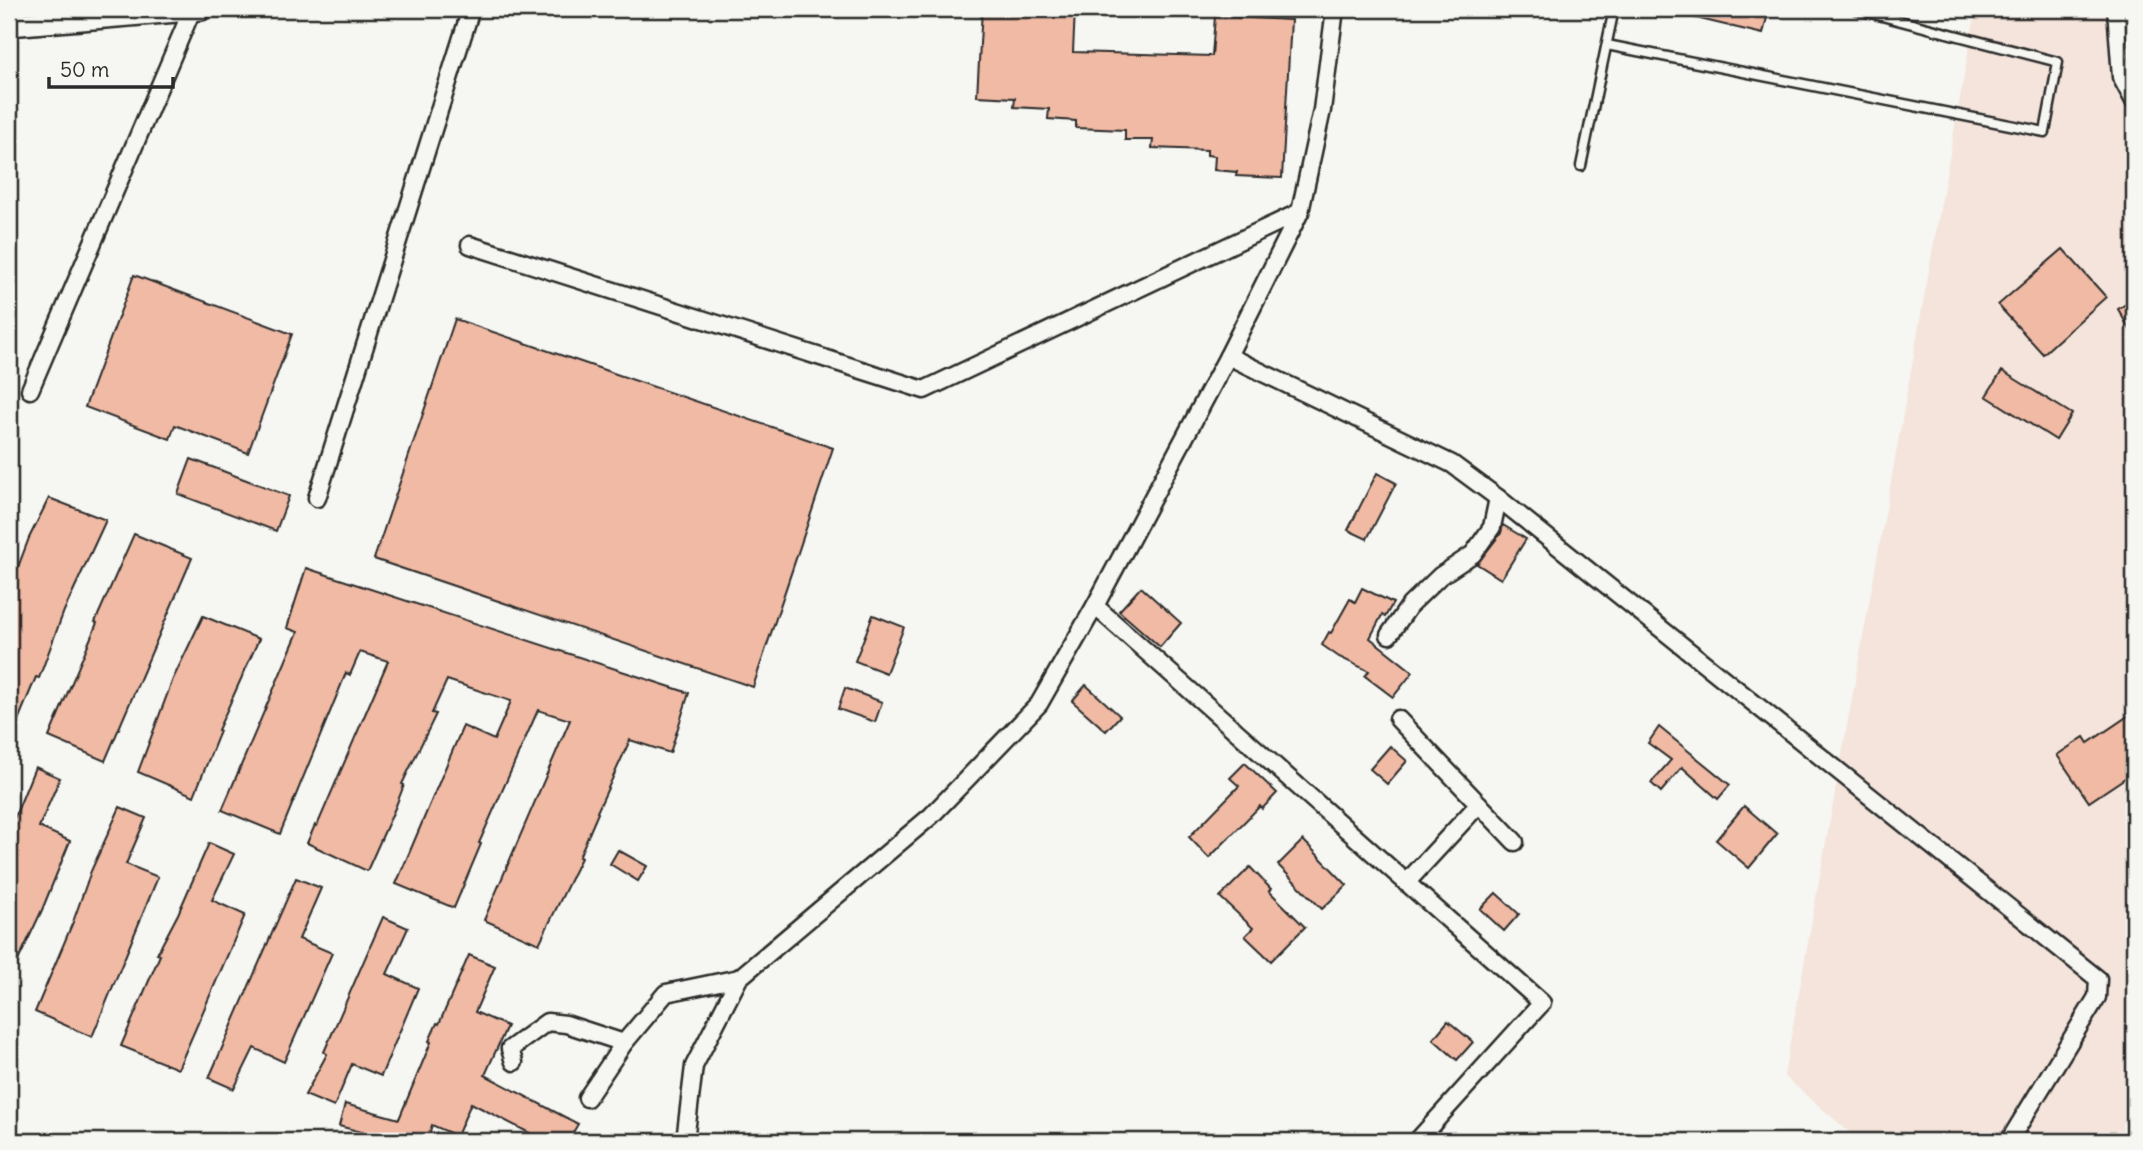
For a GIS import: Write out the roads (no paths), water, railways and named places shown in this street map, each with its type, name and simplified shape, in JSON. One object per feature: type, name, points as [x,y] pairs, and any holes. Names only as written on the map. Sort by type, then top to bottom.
[{"type":"main road","points":[[9,24],[197,9]]},
{"type":"street","points":[[30,390],[197,9]]},
{"type":"street","points":[[317,498],[471,9]]},
{"type":"street","points":[[685,1141],[694,1066],[740,978],[931,816],[1039,704],[1095,606],[1228,356],[1300,212],[1322,110],[1335,9]]},
{"type":"street","points":[[2116,9],[2121,76],[2134,101]]},
{"type":"street","points":[[470,245],[924,390],[1300,212]]},
{"type":"street","points":[[1228,356],[1452,464],[2098,979],[2097,997],[2009,1141]]},
{"type":"street","points":[[1389,635],[1410,605],[1440,576],[1473,554],[1492,527],[1498,498]]},
{"type":"street","points":[[1095,606],[1542,1003],[1417,1141]]},
{"type":"street","points":[[1398,719],[1515,842]]},
{"type":"street","points":[[1406,883],[1479,804]]},
{"type":"street","points":[[587,1098],[624,1042],[666,993],[740,978]]},
{"type":"street","points":[[514,1062],[510,1049],[547,1022],[566,1024],[624,1042]]},
{"type":"lane","points":[[1581,166],[1614,9]]},
{"type":"lane","points":[[1607,45],[2045,132],[2058,62],[1856,9]]}]
